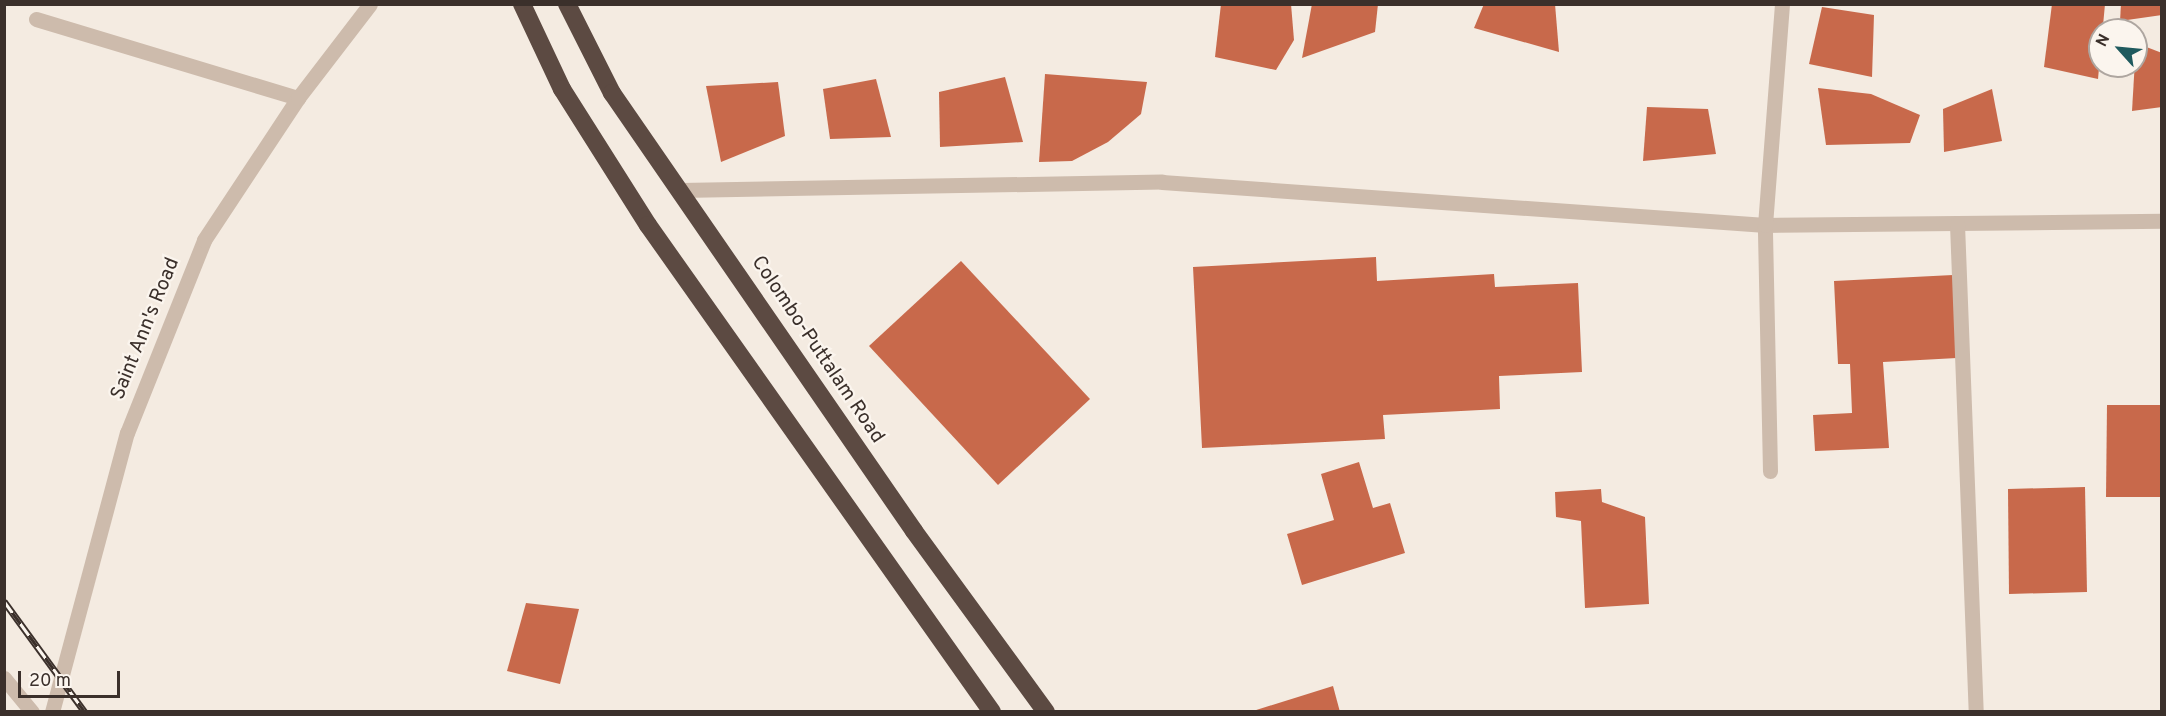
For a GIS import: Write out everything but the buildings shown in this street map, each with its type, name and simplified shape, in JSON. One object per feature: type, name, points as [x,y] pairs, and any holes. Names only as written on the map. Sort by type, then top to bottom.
[{"type":"highway","points":[[522,4],[562,89],[648,225],[992,711]]},
{"type":"highway","name":"Colombo-Puttalam Road","points":[[567,4],[612,93],[914,531],[1046,711]]},
{"type":"street","name":"Saint Ann's Road","points":[[52,711],[127,433],[204,240],[298,98],[370,4]]},
{"type":"street","points":[[1770,471],[1765,225],[1782,4]]},
{"type":"street","points":[[36,19],[298,98]]},
{"type":"street","points":[[680,190],[1162,182],[1765,225],[2162,221]]},
{"type":"street","points":[[1957,224],[1976,711]]},
{"type":"street","points":[[4,678],[32,711]]},
{"type":"railway","points":[[4,601],[85,712]]}]
